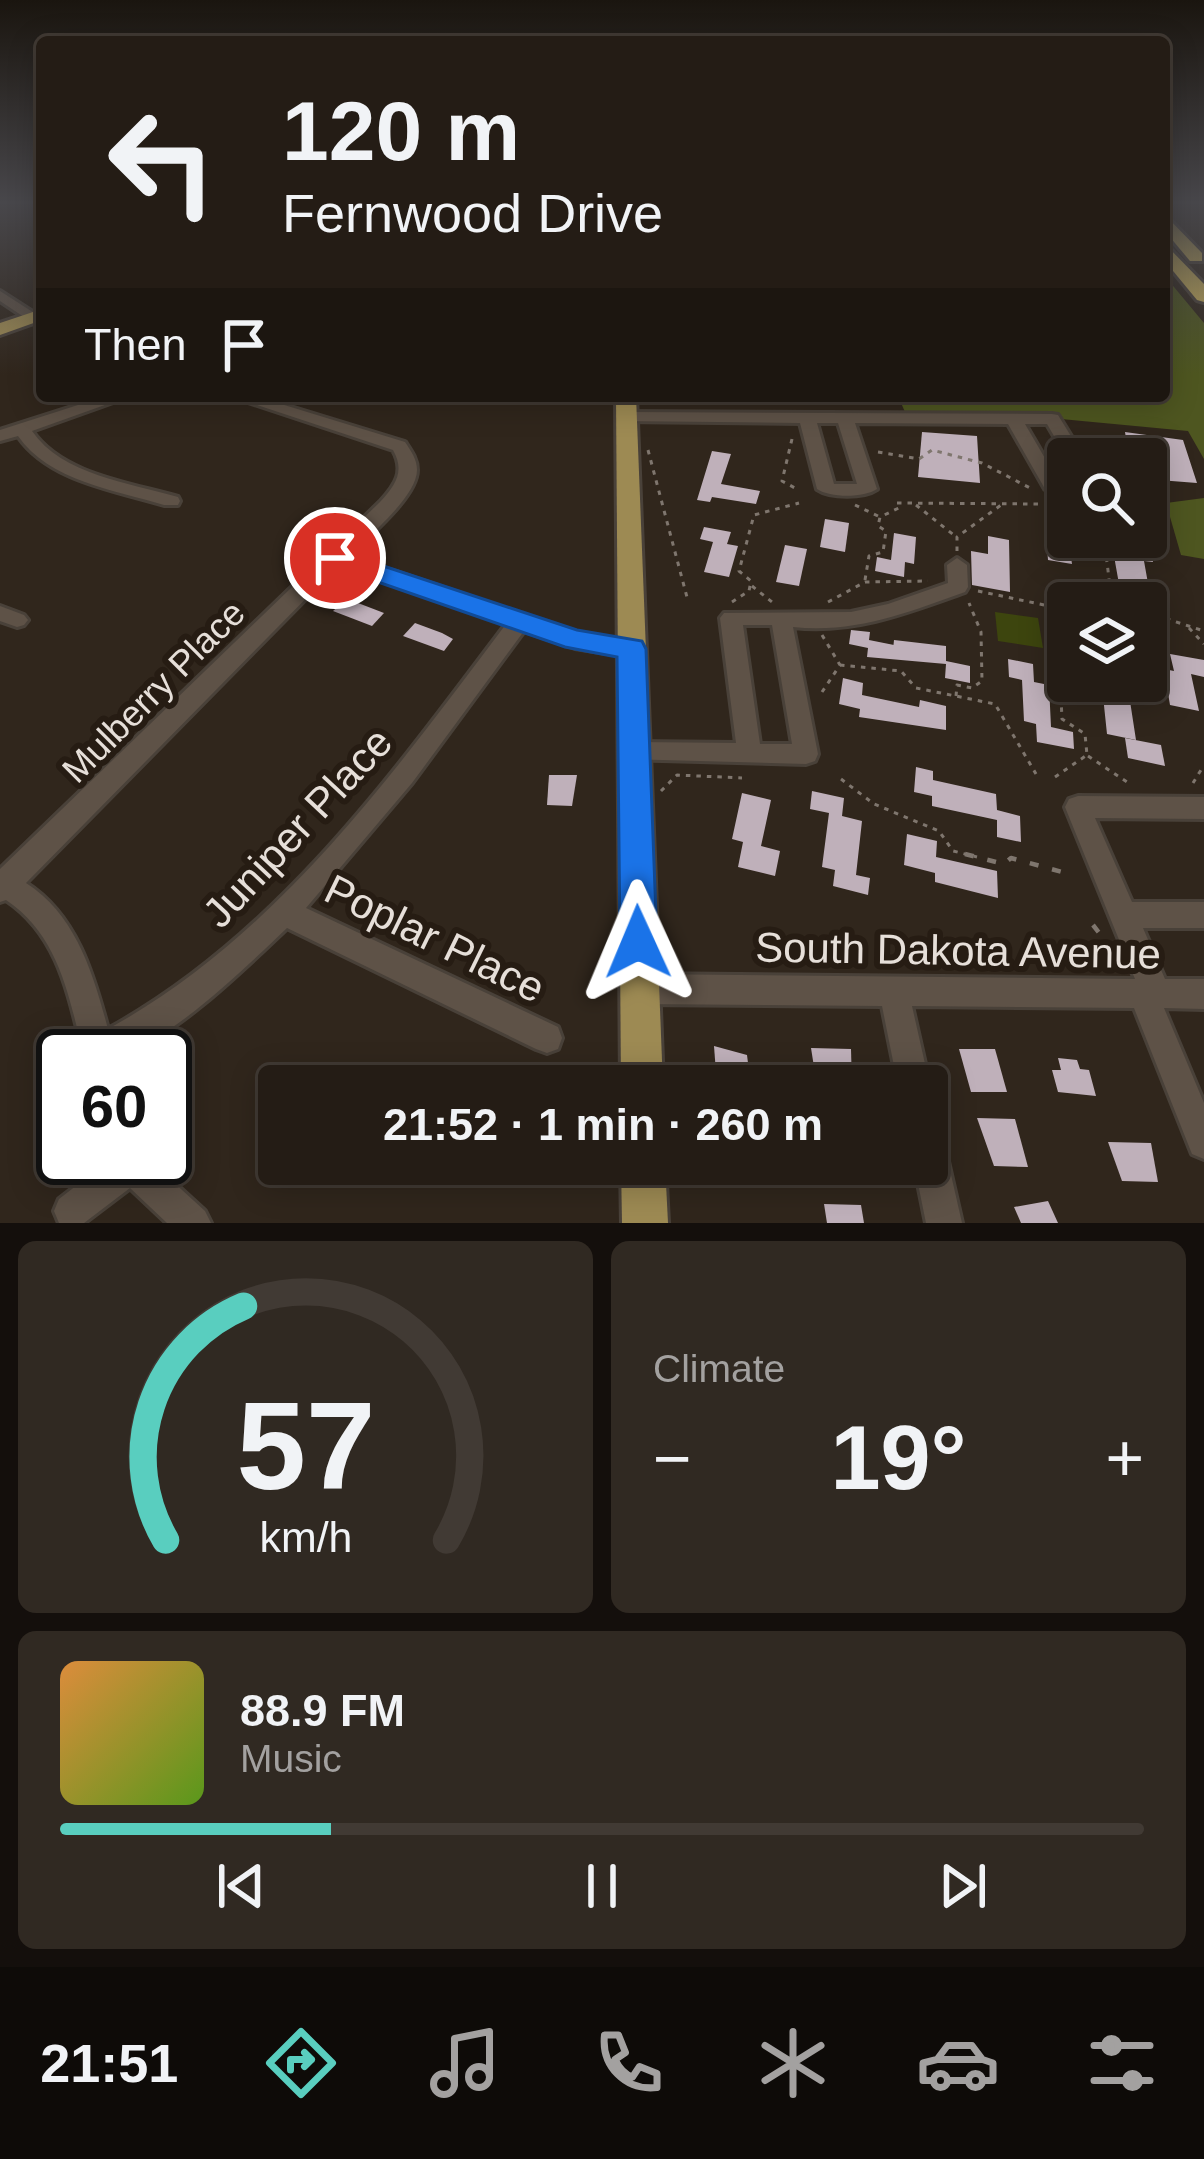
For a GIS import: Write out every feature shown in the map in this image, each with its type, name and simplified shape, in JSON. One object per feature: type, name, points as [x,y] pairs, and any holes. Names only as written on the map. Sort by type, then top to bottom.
[{"type":"highway","points":[[1173,261],[1204,297]]},
{"type":"main road","points":[[0,329],[36,320]]},
{"type":"main road","points":[[626,407],[641,1065]]},
{"type":"main road","points":[[644,1185],[645,1223]]},
{"type":"street","points":[[0,295],[36,317]]},
{"type":"street","points":[[0,436],[105,402]]},
{"type":"street","name":"Mulberry Place","points":[[2,885],[402,490],[410,459],[399,446],[259,402]]},
{"type":"street","points":[[626,407],[807,418],[1052,419],[1063,438]]},
{"type":"street","points":[[807,418],[826,489],[868,489],[845,418]]},
{"type":"street","points":[[1014,419],[1047,477]]},
{"type":"street","points":[[23,430],[31,447],[53,462],[171,501]]},
{"type":"street","points":[[335,558],[575,640],[632,649]]},
{"type":"street","points":[[748,753],[731,618],[777,610],[808,622],[871,618],[957,576]]},
{"type":"street","points":[[634,752],[806,754],[777,610]]},
{"type":"street","name":"Juniper Place","points":[[138,1029],[174,1007],[286,913],[391,796],[520,621]]},
{"type":"street","points":[[1198,796],[1078,807],[1123,915],[1204,1142]]},
{"type":"street","points":[[2,885],[46,911],[60,932],[91,1029]]},
{"type":"street","name":"Poplar Place","points":[[286,913],[547,1038]]},
{"type":"street","points":[[1123,915],[1204,916]]},
{"type":"street","name":"South Dakota Avenue","points":[[639,989],[1204,994]]},
{"type":"street","points":[[894,992],[910,1065]]},
{"type":"street","points":[[71,1211],[102,1185]]},
{"type":"street","points":[[154,1185],[193,1223]]},
{"type":"street","points":[[936,1185],[944,1223]]},
{"type":"path","points":[[792,439],[782,481],[795,488]]},
{"type":"path","points":[[647,445],[688,602]]},
{"type":"path","points":[[878,452],[919,459],[932,450],[954,454],[1030,488]]},
{"type":"path","points":[[777,610],[739,571],[754,515],[799,503]]},
{"type":"path","points":[[852,503],[878,516],[911,503]]},
{"type":"path","points":[[865,582],[869,556],[883,552],[886,532],[878,526],[871,503]]},
{"type":"path","points":[[897,503],[1039,504]]},
{"type":"path","points":[[911,503],[957,537]]},
{"type":"path","points":[[957,537],[1002,504]]},
{"type":"path","points":[[956,696],[957,685],[972,688],[982,681],[981,632],[957,576],[957,537]]},
{"type":"path","points":[[732,602],[749,591],[750,584]]},
{"type":"path","points":[[1167,619],[1204,631]]},
{"type":"path","points":[[808,622],[818,629],[840,665]]},
{"type":"path","points":[[1186,625],[1204,644]]},
{"type":"path","points":[[840,665],[902,671],[916,688],[995,704],[1036,774]]},
{"type":"path","points":[[822,692],[840,665]]},
{"type":"path","points":[[1061,702],[1063,719],[1085,734],[1087,755]]},
{"type":"path","points":[[1055,777],[1087,755]]},
{"type":"path","points":[[1087,755],[1127,782]]},
{"type":"path","points":[[1198,796],[1204,765]]},
{"type":"path","points":[[656,796],[677,775],[742,778]]},
{"type":"path","points":[[841,779],[874,803],[939,831],[952,851],[1004,864],[1011,858],[1073,874]]},
{"type":"path","points":[[1093,925],[1118,958]]},
{"type":"green space","points":[[1170,282],[1204,323],[1204,459],[1188,431],[998,413],[905,412],[901,402],[1170,402]]},
{"type":"green space","points":[[1204,498],[1204,559],[1181,555],[1167,503]]},
{"type":"green space","points":[[995,612],[1038,618],[1043,648],[998,641]]},
{"type":"building","points":[[922,432],[977,436],[980,483],[918,477]]},
{"type":"building","points":[[1125,432],[1183,440],[1197,483],[1167,481],[1167,438],[1126,438]]},
{"type":"building","points":[[712,451],[731,454],[721,484],[760,491],[756,504],[712,497],[710,502],[697,500]]},
{"type":"building","points":[[825,519],[849,523],[845,552],[820,547]]},
{"type":"building","points":[[704,527],[731,532],[727,544],[738,546],[729,577],[704,572],[713,542],[700,539]]},
{"type":"building","points":[[894,533],[916,537],[914,564],[905,562],[904,577],[875,571],[877,557],[891,560]]},
{"type":"building","points":[[988,536],[1009,540],[1010,592],[972,585],[971,551],[988,554]]},
{"type":"building","points":[[785,545],[807,549],[799,586],[776,582]]},
{"type":"building","points":[[1071,558],[1072,564],[1048,560]]},
{"type":"building","points":[[1114,558],[1152,558],[1153,562],[1144,561],[1148,582],[1119,582]]},
{"type":"building","points":[[344,601],[384,613],[372,626],[333,611]]},
{"type":"building","points":[[415,623],[453,639],[444,651],[403,636]]},
{"type":"building","points":[[851,630],[870,632],[869,640],[894,645],[894,640],[946,646],[946,661],[970,666],[970,683],[945,678],[946,664],[867,657],[868,648],[849,644]]},
{"type":"building","points":[[1170,654],[1204,660],[1204,677],[1191,674],[1199,711],[1170,705],[1167,670],[1174,671]]},
{"type":"building","points":[[1008,659],[1033,664],[1034,682],[1047,685],[1051,727],[1073,732],[1074,749],[1037,742],[1036,724],[1024,721],[1022,680],[1009,677]]},
{"type":"building","points":[[843,678],[863,683],[862,695],[919,707],[920,700],[946,706],[946,730],[859,717],[860,709],[839,704]]},
{"type":"building","points":[[1104,702],[1130,702],[1136,740],[1107,734]]},
{"type":"building","points":[[1125,738],[1161,745],[1165,766],[1128,758]]},
{"type":"building","points":[[916,767],[933,771],[933,780],[996,794],[997,810],[1020,816],[1021,842],[997,837],[997,820],[932,806],[932,796],[914,792]]},
{"type":"building","points":[[549,775],[577,775],[572,806],[547,805]]},
{"type":"building","points":[[812,791],[844,798],[842,816],[862,821],[856,875],[870,878],[868,895],[833,886],[835,870],[822,867],[829,813],[810,809]]},
{"type":"building","points":[[742,793],[771,800],[761,846],[780,851],[775,876],[738,867],[743,842],[732,839]]},
{"type":"building","points":[[907,834],[937,841],[936,857],[997,871],[998,898],[935,882],[935,873],[904,865]]},
{"type":"building","points":[[714,1046],[747,1055],[748,1065],[715,1065]]},
{"type":"building","points":[[811,1048],[851,1049],[851,1065],[814,1065]]},
{"type":"building","points":[[959,1049],[995,1049],[1007,1092],[971,1092]]},
{"type":"building","points":[[1058,1058],[1077,1060],[1080,1069],[1089,1070],[1096,1096],[1058,1092],[1052,1070],[1061,1070]]},
{"type":"building","points":[[977,1118],[1015,1119],[1028,1167],[994,1166]]},
{"type":"building","points":[[1108,1142],[1151,1143],[1158,1182],[1122,1181]]},
{"type":"building","points":[[1048,1201],[1058,1223],[1021,1223],[1014,1207]]},
{"type":"building","points":[[824,1204],[861,1205],[864,1223],[827,1223]]},
{"type":"route","points":[[335,558],[575,640],[632,649],[638,942]]}]
